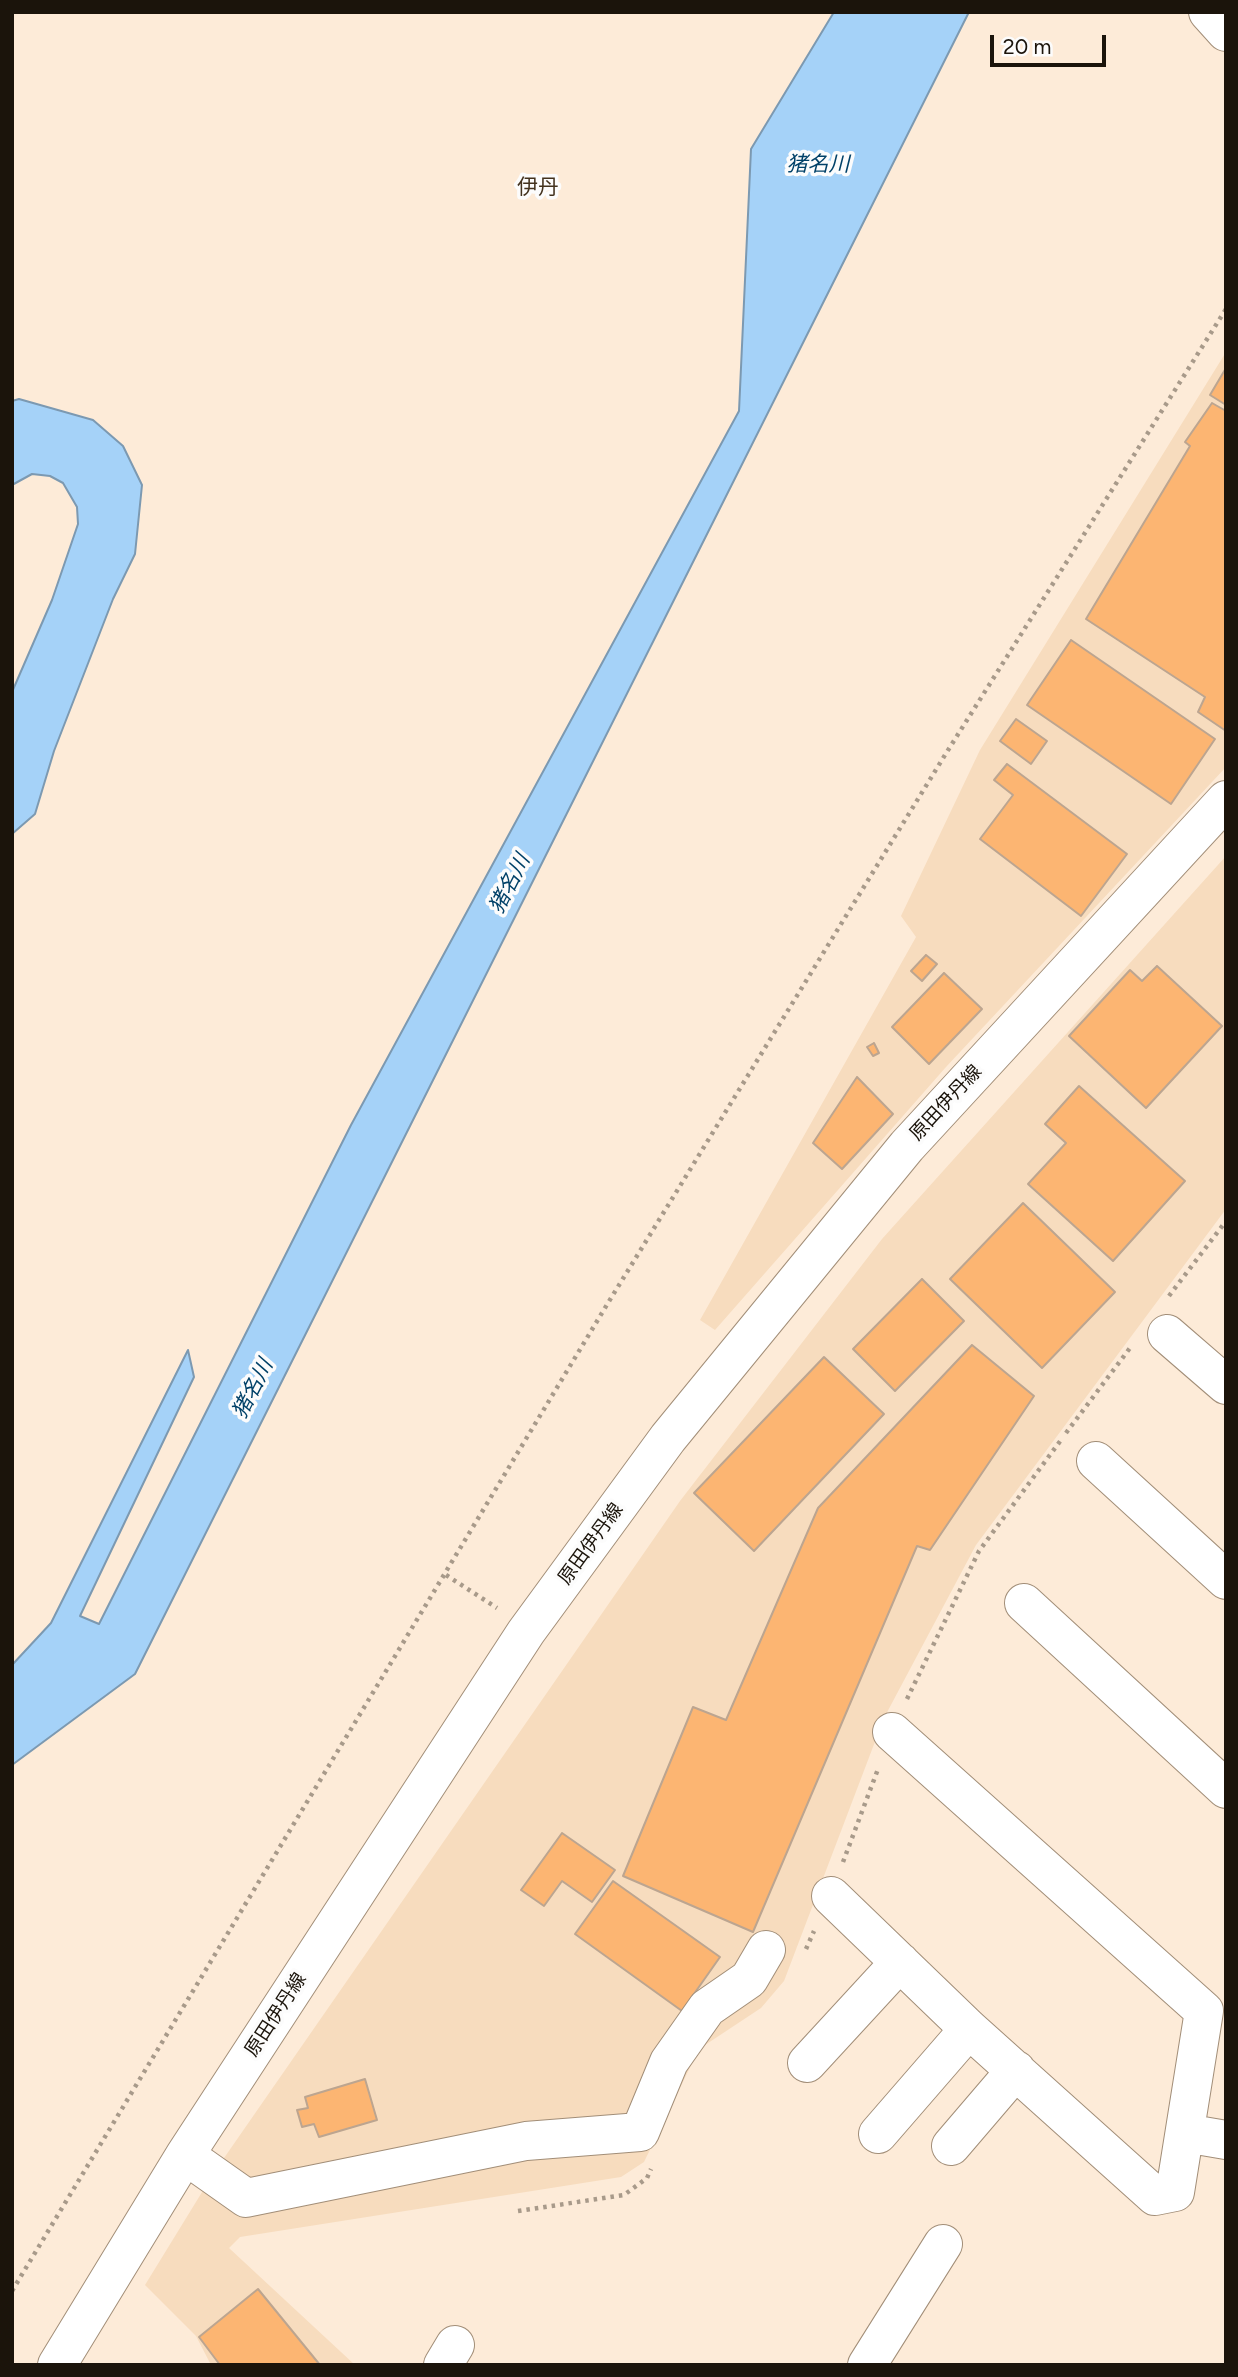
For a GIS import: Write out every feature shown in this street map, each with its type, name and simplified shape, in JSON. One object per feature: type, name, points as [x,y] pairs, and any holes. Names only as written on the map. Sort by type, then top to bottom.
[{"type":"street","points":[[1208,12],[1226,32]]},
{"type":"street","name":"原田伊丹線","points":[[57,2365],[185,2155],[526,1632],[668,1438],[906,1146],[1226,800]]},
{"type":"street","points":[[1167,1334],[1226,1385]]},
{"type":"street","points":[[1096,1461],[1226,1580]]},
{"type":"street","points":[[1024,1604],[1226,1789]]},
{"type":"street","points":[[831,1896],[969,2029],[1155,2196],[1175,2192],[1204,2011],[892,1732]]},
{"type":"street","points":[[185,2155],[246,2198],[526,2141],[640,2132],[677,2051],[707,2008],[749,1979],[766,1950]]},
{"type":"street","points":[[807,2063],[900,1962]]},
{"type":"street","points":[[878,2134],[969,2029]]},
{"type":"street","points":[[951,2146],[1016,2070]]},
{"type":"street","points":[[1185,2133],[1226,2140]]},
{"type":"street","points":[[867,2365],[943,2244]]},
{"type":"path","points":[[12,2291],[608,1304],[945,755],[1226,309]]},
{"type":"path","points":[[446,1575],[499,1609]]},
{"type":"shaded area","points":[[1226,352],[1226,767],[946,1067],[715,1330],[700,1320],[916,937],[901,916],[980,750]]},
{"type":"shaded area","points":[[1226,856],[1226,1209],[976,1545],[884,1718],[784,1981],[761,2008],[699,2049],[644,2162],[621,2177],[240,2237],[229,2248],[355,2365],[211,2365],[196,2336],[145,2285],[215,2171],[680,1501],[882,1239]]},
{"type":"water","name":"猪名川","points":[[834,12],[969,12],[135,1674],[12,1765],[12,1665],[51,1623],[188,1350],[194,1377],[80,1616],[99,1624],[351,1125],[739,411],[751,149]]},
{"type":"water","points":[[19,399],[93,420],[123,446],[142,485],[135,554],[113,599],[54,751],[35,814],[12,834],[12,692],[52,600],[78,524],[77,507],[63,483],[50,476],[32,474],[12,485],[12,401]]},
{"type":"building","points":[[1226,368],[1226,405],[1210,395]]},
{"type":"building","points":[[1212,403],[1226,411],[1226,731],[1198,712],[1205,697],[1086,619],[1190,446],[1185,442]]},
{"type":"building","points":[[1071,640],[1215,739],[1171,804],[1027,705]]},
{"type":"building","points":[[1016,719],[1047,741],[1031,764],[1000,741]]},
{"type":"building","points":[[1007,764],[1127,854],[1081,916],[980,839],[1013,795],[994,780]]},
{"type":"building","points":[[926,955],[937,964],[922,981],[911,971]]},
{"type":"building","points":[[1157,966],[1222,1026],[1146,1108],[1069,1036],[1130,970],[1142,981]]},
{"type":"building","points":[[944,973],[982,1009],[929,1064],[892,1027]]},
{"type":"building","points":[[874,1043],[879,1053],[873,1056],[867,1047]]},
{"type":"building","points":[[857,1077],[893,1114],[842,1169],[813,1143]]},
{"type":"building","points":[[1079,1086],[1185,1181],[1113,1261],[1028,1184],[1066,1143],[1045,1124]]},
{"type":"building","points":[[1023,1203],[1115,1292],[1042,1368],[950,1279]]},
{"type":"building","points":[[922,1279],[964,1321],[895,1391],[853,1349]]},
{"type":"building","points":[[972,1345],[1034,1396],[930,1550],[917,1546],[753,1932],[623,1876],[693,1707],[726,1720],[818,1508]]},
{"type":"building","points":[[824,1357],[884,1414],[754,1551],[694,1493]]},
{"type":"building","points":[[562,1833],[615,1870],[592,1902],[562,1881],[544,1906],[521,1890]]},
{"type":"building","points":[[613,1881],[720,1957],[682,2011],[575,1934]]},
{"type":"building","points":[[365,2079],[377,2120],[319,2137],[314,2124],[302,2127],[297,2110],[308,2108],[305,2097]]},
{"type":"building","points":[[258,2289],[320,2365],[220,2365],[199,2337]]},
{"type":"district","name":"伊丹","points":[[538,188]]}]
